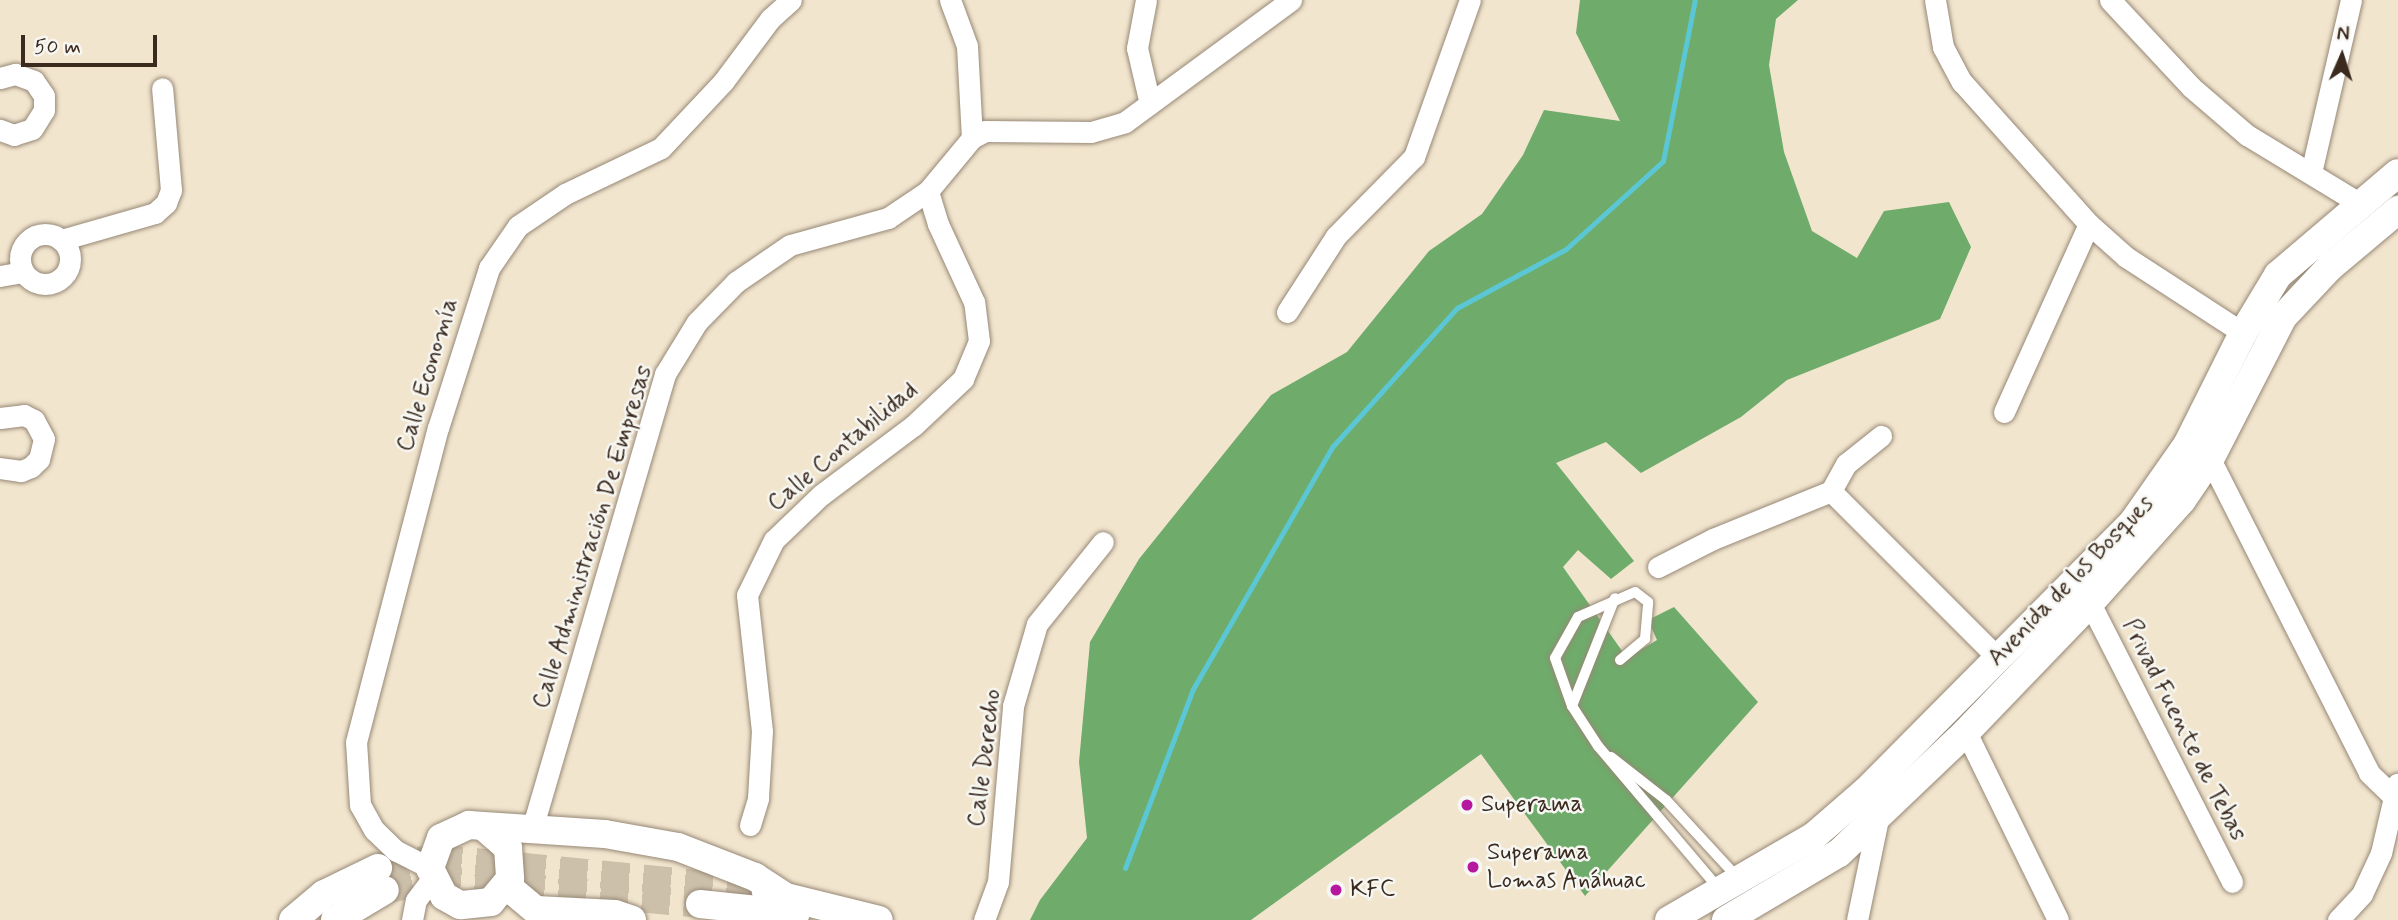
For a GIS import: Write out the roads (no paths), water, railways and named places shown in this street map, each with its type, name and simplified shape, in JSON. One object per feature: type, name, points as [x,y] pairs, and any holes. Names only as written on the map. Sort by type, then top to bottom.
[{"type":"main road","name":"Avenida de los Bosques","points":[[1727,920],[1805,877],[1878,819],[1966,733],[2090,603],[2182,500],[2243,332],[2278,275],[2358,203],[2398,173]]},
{"type":"main road","name":"Avenida de los Bosques","points":[[1669,920],[1731,887],[1814,836],[1866,790],[2133,522],[2198,452],[2283,317],[2330,267],[2398,210]]},
{"type":"main road","points":[[531,829],[510,875],[491,902],[465,913],[444,896],[431,874],[440,838],[461,827],[484,827],[531,829],[605,834],[678,847],[755,877],[805,908]]},
{"type":"main road","points":[[484,827],[508,848],[510,875],[536,910],[615,914],[632,920]]},
{"type":"main road","points":[[293,920],[324,894],[381,879],[335,920]]},
{"type":"main road","points":[[751,889],[805,908]]},
{"type":"main road","points":[[700,904],[805,908],[879,920]]},
{"type":"main road","points":[[751,920],[805,908]]},
{"type":"street","name":"Calle Economía","points":[[431,874],[396,851],[374,830],[360,804],[356,742],[438,428],[489,268],[518,226],[565,194],[662,148],[723,82],[770,19],[791,0]]},
{"type":"street","points":[[950,0],[967,46],[972,138]]},
{"type":"street","points":[[1146,0],[1137,48],[1150,104]]},
{"type":"street","points":[[928,191],[972,138],[985,131],[1100,130],[1125,122],[1291,0]]},
{"type":"street","points":[[1287,312],[1336,236],[1414,157],[1470,0]]},
{"type":"street","points":[[1935,0],[1943,47],[1962,82],[2089,224],[2126,257],[2243,332]]},
{"type":"street","points":[[2110,0],[2191,87],[2247,135],[2358,203]]},
{"type":"street","points":[[2311,173],[2351,0]]},
{"type":"street","points":[[0,78],[15,74],[34,82],[44,96],[44,110],[32,129],[14,135],[0,130]]},
{"type":"street","points":[[23,272],[20,255],[27,240],[41,234],[61,240],[155,212],[166,202],[172,190],[162,88]]},
{"type":"street","name":"Calle Contabilidad","points":[[750,825],[758,798],[762,731],[747,595],[774,540],[821,495],[914,426],[963,379],[979,341],[974,302],[937,224],[928,191]]},
{"type":"street","name":"Calle Administración De Empresas","points":[[531,829],[665,374],[697,322],[736,282],[790,245],[888,218],[928,191]]},
{"type":"street","points":[[2004,412],[2089,224]]},
{"type":"street","points":[[0,276],[23,272],[42,284],[64,275],[70,258],[61,240]]},
{"type":"street","points":[[0,418],[24,415],[40,428],[44,439],[39,459],[31,467],[22,471],[0,468]]},
{"type":"street","points":[[1658,567],[1713,539],[1831,491],[1846,464],[1881,436]]},
{"type":"street","points":[[2198,452],[2370,773],[2395,788],[2390,824],[2376,863],[2362,894],[2338,920]]},
{"type":"street","points":[[1831,491],[1998,658]]},
{"type":"street","name":"Calle Derecho","points":[[984,920],[998,882],[1013,706],[1037,624],[1103,542]]},
{"type":"street","name":"Privad Fuente de Tebas","points":[[2090,603],[2232,882]]},
{"type":"street","points":[[1966,733],[2058,920]]},
{"type":"street","points":[[1857,920],[1878,819]]},
{"type":"street","points":[[412,920],[416,900],[431,874]]},
{"type":"lane","points":[[1620,660],[1645,639],[1648,602],[1635,592],[1615,598],[1578,617],[1555,658],[1572,706],[1598,747],[1731,887]]},
{"type":"lane","points":[[1572,706],[1615,598]]},
{"type":"lane","points":[[1598,747],[1666,800],[1731,887]]},
{"type":"waterway","points":[[1125,868],[1193,689],[1333,446],[1457,308],[1566,249],[1663,161],[1695,0]]},
{"type":"tunnel","points":[[378,868],[434,858],[751,889]]},
{"type":"tunnel","points":[[385,890],[433,879],[700,904]]},
{"type":"place","name":"Superama","points":[[1467,805]]},
{"type":"place","name":"Superama Lomas Anáhuac","points":[[1473,867]]},
{"type":"place","name":"KFC","points":[[1336,890]]}]
